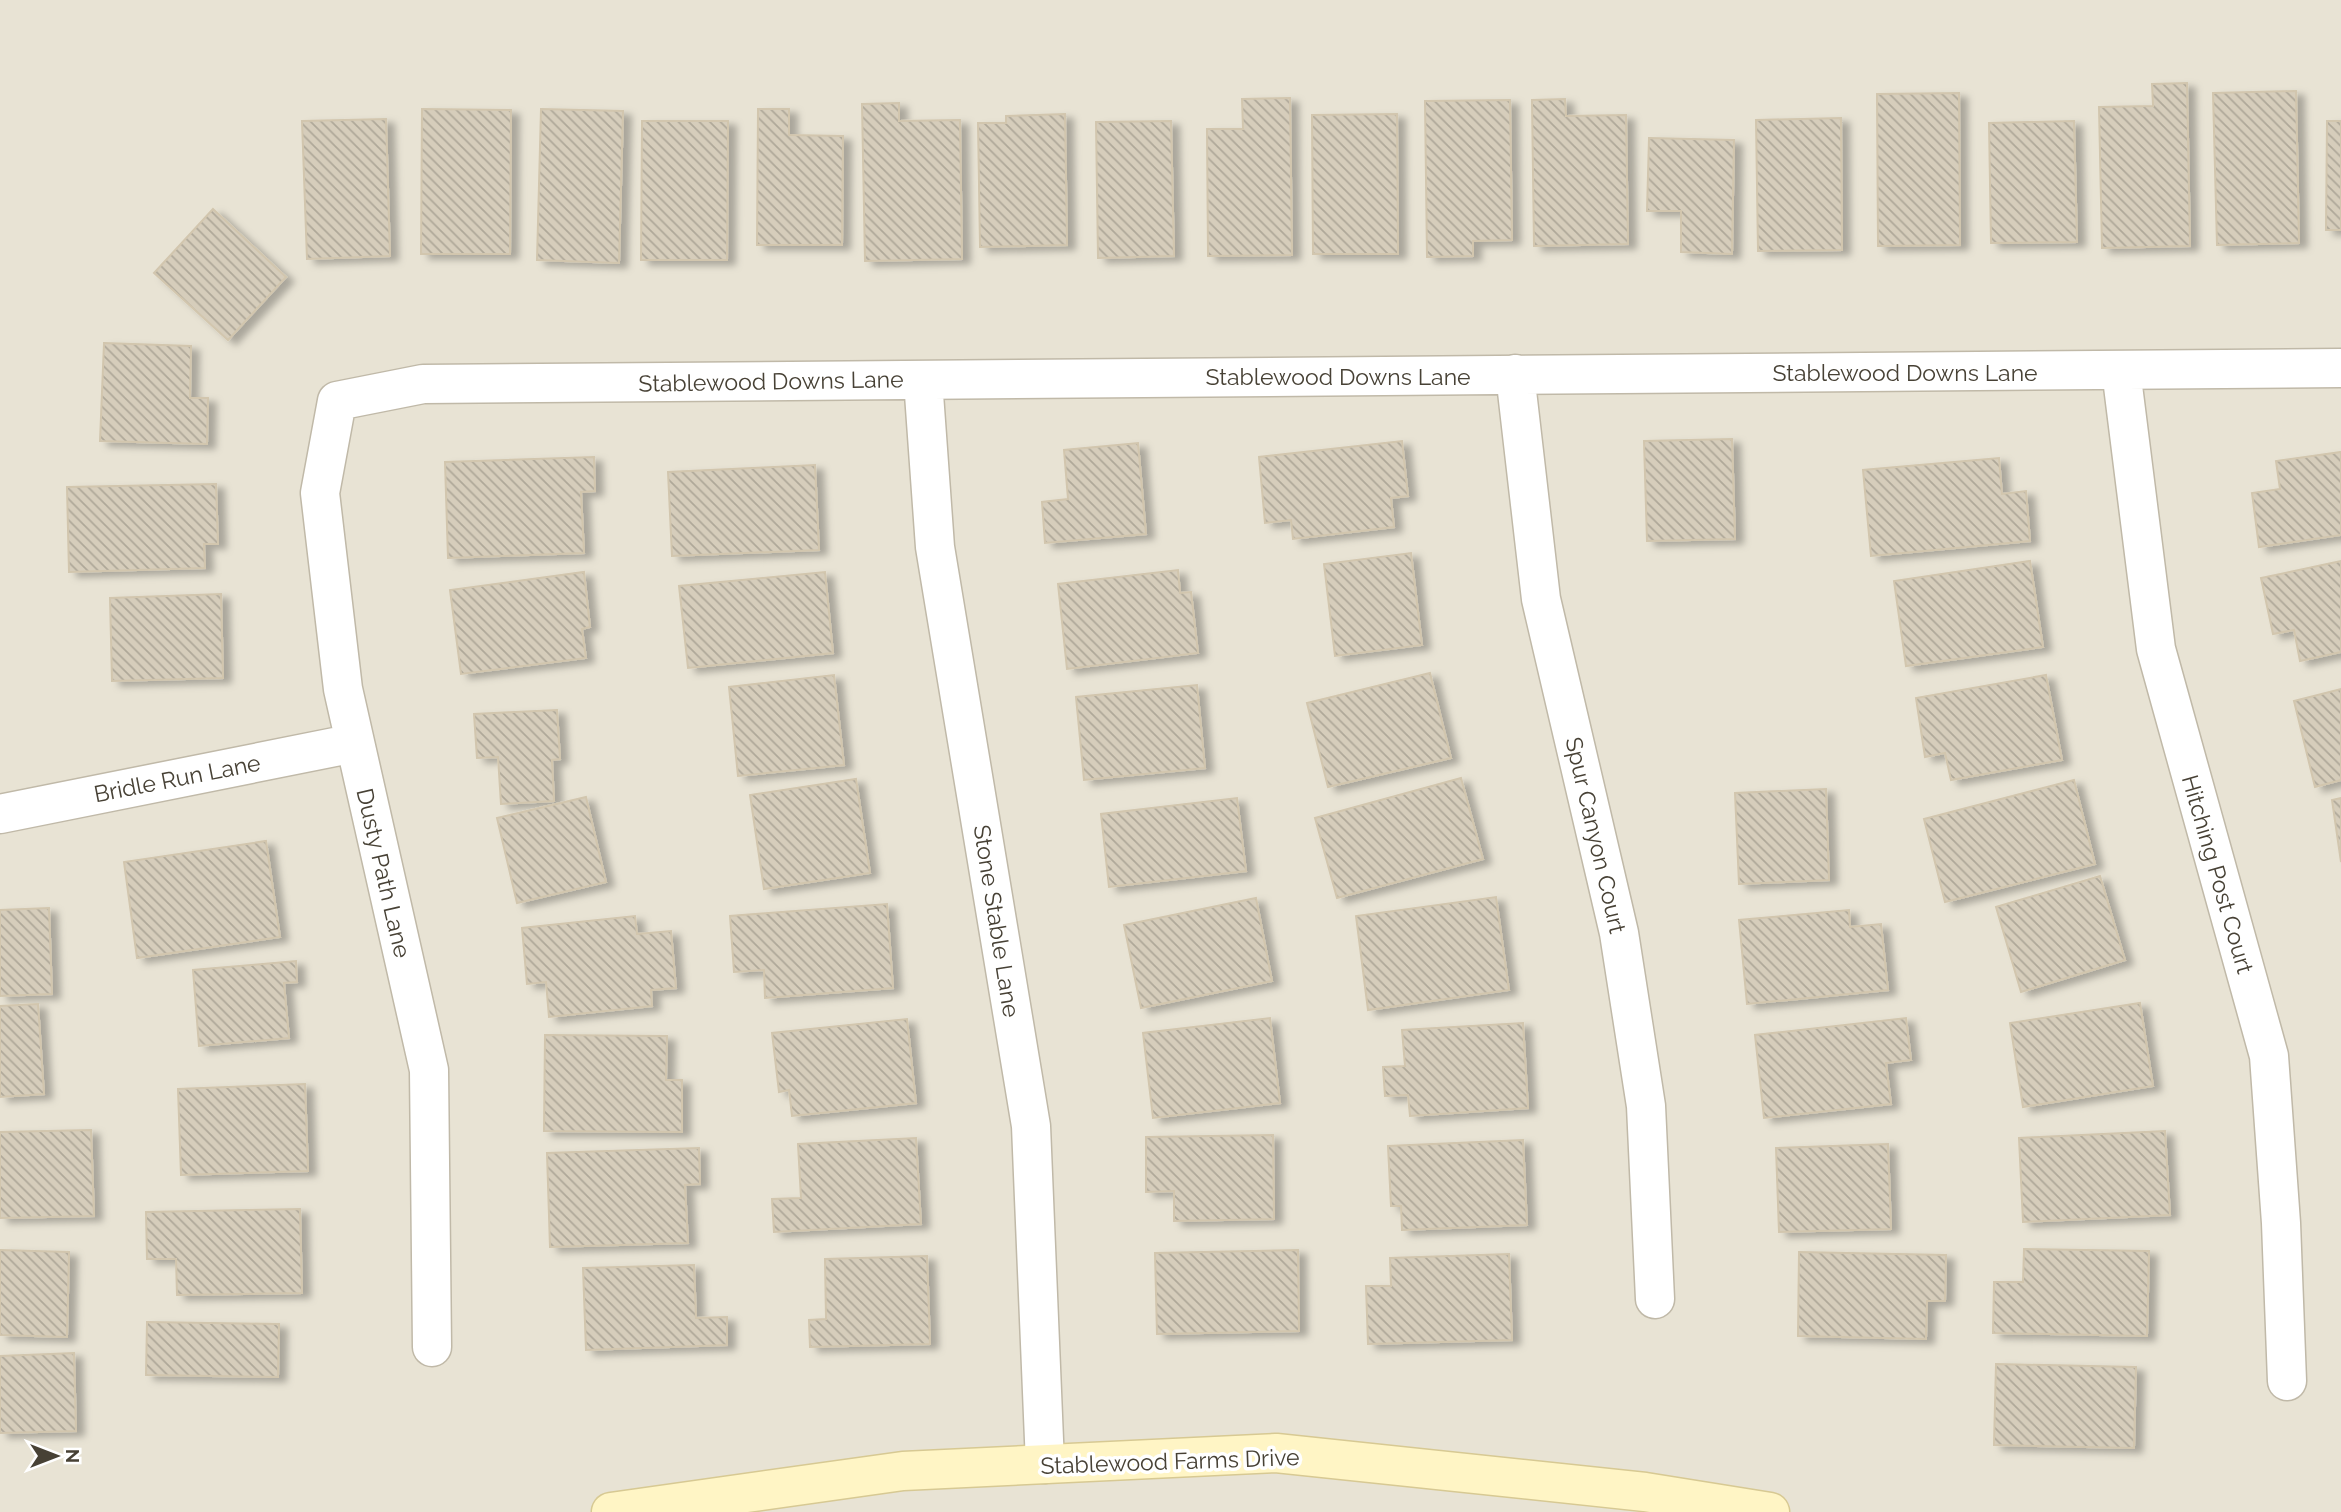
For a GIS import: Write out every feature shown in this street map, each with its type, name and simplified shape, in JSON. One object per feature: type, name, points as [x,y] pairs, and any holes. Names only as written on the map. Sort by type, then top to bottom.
[{"type":"street","name":"Stablewood Downs Lane","points":[[337,401],[423,384],[2341,368]]},
{"type":"street","name":"Hitching Post Court","points":[[2121,370],[2156,649],[2269,1056],[2281,1223],[2287,1381]]},
{"type":"street","name":"Spur Canyon Court","points":[[1515,374],[1541,599],[1619,933],[1646,1106],[1655,1299]]},
{"type":"street","name":"Stone Stable Lane","points":[[923,380],[935,547],[1031,1126],[1045,1464]]},
{"type":"street","name":"Dusty Path Lane","points":[[337,401],[320,493],[343,689],[429,1070],[432,1347]]},
{"type":"street","name":"Bridle Run Lane","points":[[0,814],[355,743]]},
{"type":"street","name":"Stablewood Farms Drive","points":[[611,1512],[903,1471],[1276,1453],[1645,1502],[1770,1512]]},
{"type":"shaded area","points":[[0,0],[2341,0],[2341,1512],[0,1512]]},
{"type":"building","points":[[2187,83],[2190,246],[2102,248],[2099,107],[2153,106],[2152,84]]},
{"type":"building","points":[[2296,91],[2299,243],[2217,245],[2213,93]]},
{"type":"building","points":[[1959,93],[1960,245],[1878,246],[1877,94]]},
{"type":"building","points":[[1290,98],[1292,255],[1208,256],[1207,129],[1243,129],[1242,99]]},
{"type":"building","points":[[1565,99],[1566,116],[1626,115],[1628,244],[1534,246],[1532,100]]},
{"type":"building","points":[[1510,100],[1512,240],[1473,241],[1473,256],[1427,257],[1425,101]]},
{"type":"building","points":[[899,103],[899,121],[960,120],[962,259],[865,261],[862,104]]},
{"type":"building","points":[[422,109],[511,110],[510,254],[421,254]]},
{"type":"building","points":[[541,109],[623,111],[619,263],[537,260]]},
{"type":"building","points":[[758,109],[789,109],[789,135],[843,136],[842,245],[757,245]]},
{"type":"building","points":[[1065,114],[1067,245],[980,247],[978,123],[1006,123],[1006,116]]},
{"type":"building","points":[[1397,114],[1398,254],[1313,254],[1312,115]]},
{"type":"building","points":[[1841,118],[1842,250],[1758,251],[1756,120]]},
{"type":"building","points":[[386,119],[390,256],[307,259],[302,121]]},
{"type":"building","points":[[642,121],[728,121],[727,260],[641,260]]},
{"type":"building","points":[[1171,121],[1174,256],[1098,258],[1096,122]]},
{"type":"building","points":[[2074,121],[2077,242],[1991,243],[1989,123]]},
{"type":"building","points":[[2327,121],[2341,121],[2341,230],[2326,230]]},
{"type":"building","points":[[1649,138],[1734,140],[1732,254],[1681,252],[1681,211],[1647,211]]},
{"type":"building","points":[[213,209],[286,277],[228,340],[154,273]]},
{"type":"building","points":[[104,343],[191,346],[190,398],[208,398],[207,444],[100,441]]},
{"type":"building","points":[[1732,439],[1735,539],[1647,541],[1644,441]]},
{"type":"building","points":[[1402,441],[1408,496],[1391,498],[1394,527],[1293,539],[1291,520],[1265,523],[1259,457]]},
{"type":"building","points":[[1138,443],[1146,534],[1045,543],[1042,502],[1068,499],[1064,450]]},
{"type":"building","points":[[2341,452],[2341,535],[2259,547],[2252,493],[2280,489],[2276,461]]},
{"type":"building","points":[[594,457],[595,491],[581,492],[584,553],[448,558],[445,462]]},
{"type":"building","points":[[1999,458],[2002,494],[2026,491],[2030,541],[1871,556],[1863,470]]},
{"type":"building","points":[[815,465],[819,550],[672,556],[668,472]]},
{"type":"building","points":[[216,484],[218,544],[204,544],[205,568],[69,572],[67,487]]},
{"type":"building","points":[[1411,553],[1422,645],[1335,656],[1324,564]]},
{"type":"building","points":[[2030,561],[2043,647],[1906,666],[1894,581]]},
{"type":"building","points":[[2341,561],[2341,652],[2300,661],[2294,630],[2273,634],[2261,578]]},
{"type":"building","points":[[1178,570],[1180,593],[1191,592],[1198,653],[1067,669],[1058,584]]},
{"type":"building","points":[[584,572],[590,627],[582,629],[586,658],[461,674],[450,590]]},
{"type":"building","points":[[825,572],[833,653],[688,668],[679,586]]},
{"type":"building","points":[[221,594],[223,678],[112,681],[110,598]]},
{"type":"building","points":[[1430,673],[1451,758],[1328,787],[1307,703]]},
{"type":"building","points":[[834,675],[844,765],[738,776],[729,687]]},
{"type":"building","points":[[2046,675],[2062,760],[1951,780],[1945,753],[1925,757],[1916,698]]},
{"type":"building","points":[[1197,685],[1205,768],[1084,780],[1076,697]]},
{"type":"building","points":[[2341,689],[2341,780],[2315,787],[2294,701]]},
{"type":"building","points":[[557,710],[560,759],[552,760],[554,801],[501,804],[498,757],[477,758],[474,714]]},
{"type":"building","points":[[1461,778],[1483,859],[1337,898],[1315,818]]},
{"type":"building","points":[[856,779],[870,873],[764,889],[750,795]]},
{"type":"building","points":[[2074,780],[2095,864],[1945,902],[1924,819]]},
{"type":"building","points":[[1826,789],[1829,880],[1739,884],[1735,793]]},
{"type":"building","points":[[586,797],[606,882],[517,903],[497,818]]},
{"type":"building","points":[[1237,798],[1246,871],[1109,887],[1101,814]]},
{"type":"building","points":[[2341,798],[2341,862],[2332,800]]},
{"type":"building","points":[[266,841],[280,937],[137,958],[124,862]]},
{"type":"building","points":[[2100,876],[2125,960],[2021,992],[1996,907]]},
{"type":"building","points":[[1496,897],[1509,990],[1368,1010],[1356,916]]},
{"type":"building","points":[[1256,898],[1272,981],[1141,1008],[1124,925]]},
{"type":"building","points":[[887,904],[893,988],[765,998],[764,970],[734,972],[730,916]]},
{"type":"building","points":[[49,908],[52,994],[0,996],[0,910]]},
{"type":"building","points":[[1849,910],[1850,927],[1881,924],[1888,990],[1747,1004],[1739,920]]},
{"type":"building","points":[[635,916],[637,934],[671,931],[676,988],[651,990],[652,1006],[549,1017],[546,982],[527,984],[522,928]]},
{"type":"building","points":[[296,961],[297,982],[284,983],[289,1038],[199,1046],[193,970]]},
{"type":"building","points":[[2140,1003],[2153,1086],[2023,1107],[2010,1023]]},
{"type":"building","points":[[38,1004],[44,1094],[0,1097],[0,1006]]},
{"type":"building","points":[[1270,1018],[1280,1103],[1153,1118],[1143,1033]]},
{"type":"building","points":[[1906,1018],[1911,1060],[1886,1063],[1891,1104],[1764,1118],[1755,1035]]},
{"type":"building","points":[[907,1019],[916,1103],[792,1116],[789,1090],[779,1092],[772,1033]]},
{"type":"building","points":[[1523,1023],[1528,1108],[1410,1116],[1408,1095],[1385,1096],[1383,1067],[1405,1066],[1402,1030]]},
{"type":"building","points":[[545,1035],[667,1036],[666,1080],[682,1080],[682,1132],[544,1131]]},
{"type":"building","points":[[305,1084],[308,1171],[181,1175],[178,1089]]},
{"type":"building","points":[[91,1130],[94,1216],[0,1218],[0,1132]]},
{"type":"building","points":[[2165,1131],[2170,1215],[2023,1222],[2019,1138]]},
{"type":"building","points":[[1273,1135],[1274,1219],[1174,1221],[1174,1191],[1146,1192],[1146,1137]]},
{"type":"building","points":[[916,1138],[921,1224],[774,1232],[772,1199],[801,1198],[798,1144]]},
{"type":"building","points":[[1523,1140],[1527,1225],[1402,1230],[1401,1206],[1391,1206],[1388,1146]]},
{"type":"building","points":[[1888,1144],[1891,1229],[1779,1232],[1776,1148]]},
{"type":"building","points":[[699,1148],[700,1184],[685,1185],[688,1243],[550,1247],[547,1153]]},
{"type":"building","points":[[300,1209],[302,1293],[177,1295],[176,1259],[147,1259],[146,1212]]},
{"type":"building","points":[[2024,1249],[2149,1251],[2147,1336],[1993,1333],[1994,1282],[2023,1282]]},
{"type":"building","points":[[0,1250],[69,1252],[67,1337],[0,1335]]},
{"type":"building","points":[[1298,1250],[1299,1331],[1157,1334],[1155,1253]]},
{"type":"building","points":[[1799,1252],[1946,1255],[1945,1301],[1927,1301],[1926,1339],[1798,1336]]},
{"type":"building","points":[[1509,1254],[1512,1340],[1368,1344],[1366,1286],[1391,1286],[1390,1258]]},
{"type":"building","points":[[927,1256],[930,1344],[810,1347],[809,1320],[826,1319],[825,1259]]},
{"type":"building","points":[[694,1265],[696,1318],[727,1317],[727,1345],[586,1350],[583,1268]]},
{"type":"building","points":[[147,1322],[279,1324],[278,1377],[146,1375]]},
{"type":"building","points":[[74,1353],[76,1431],[0,1433],[0,1356]]},
{"type":"building","points":[[1996,1364],[2136,1367],[2134,1448],[1994,1445]]}]
